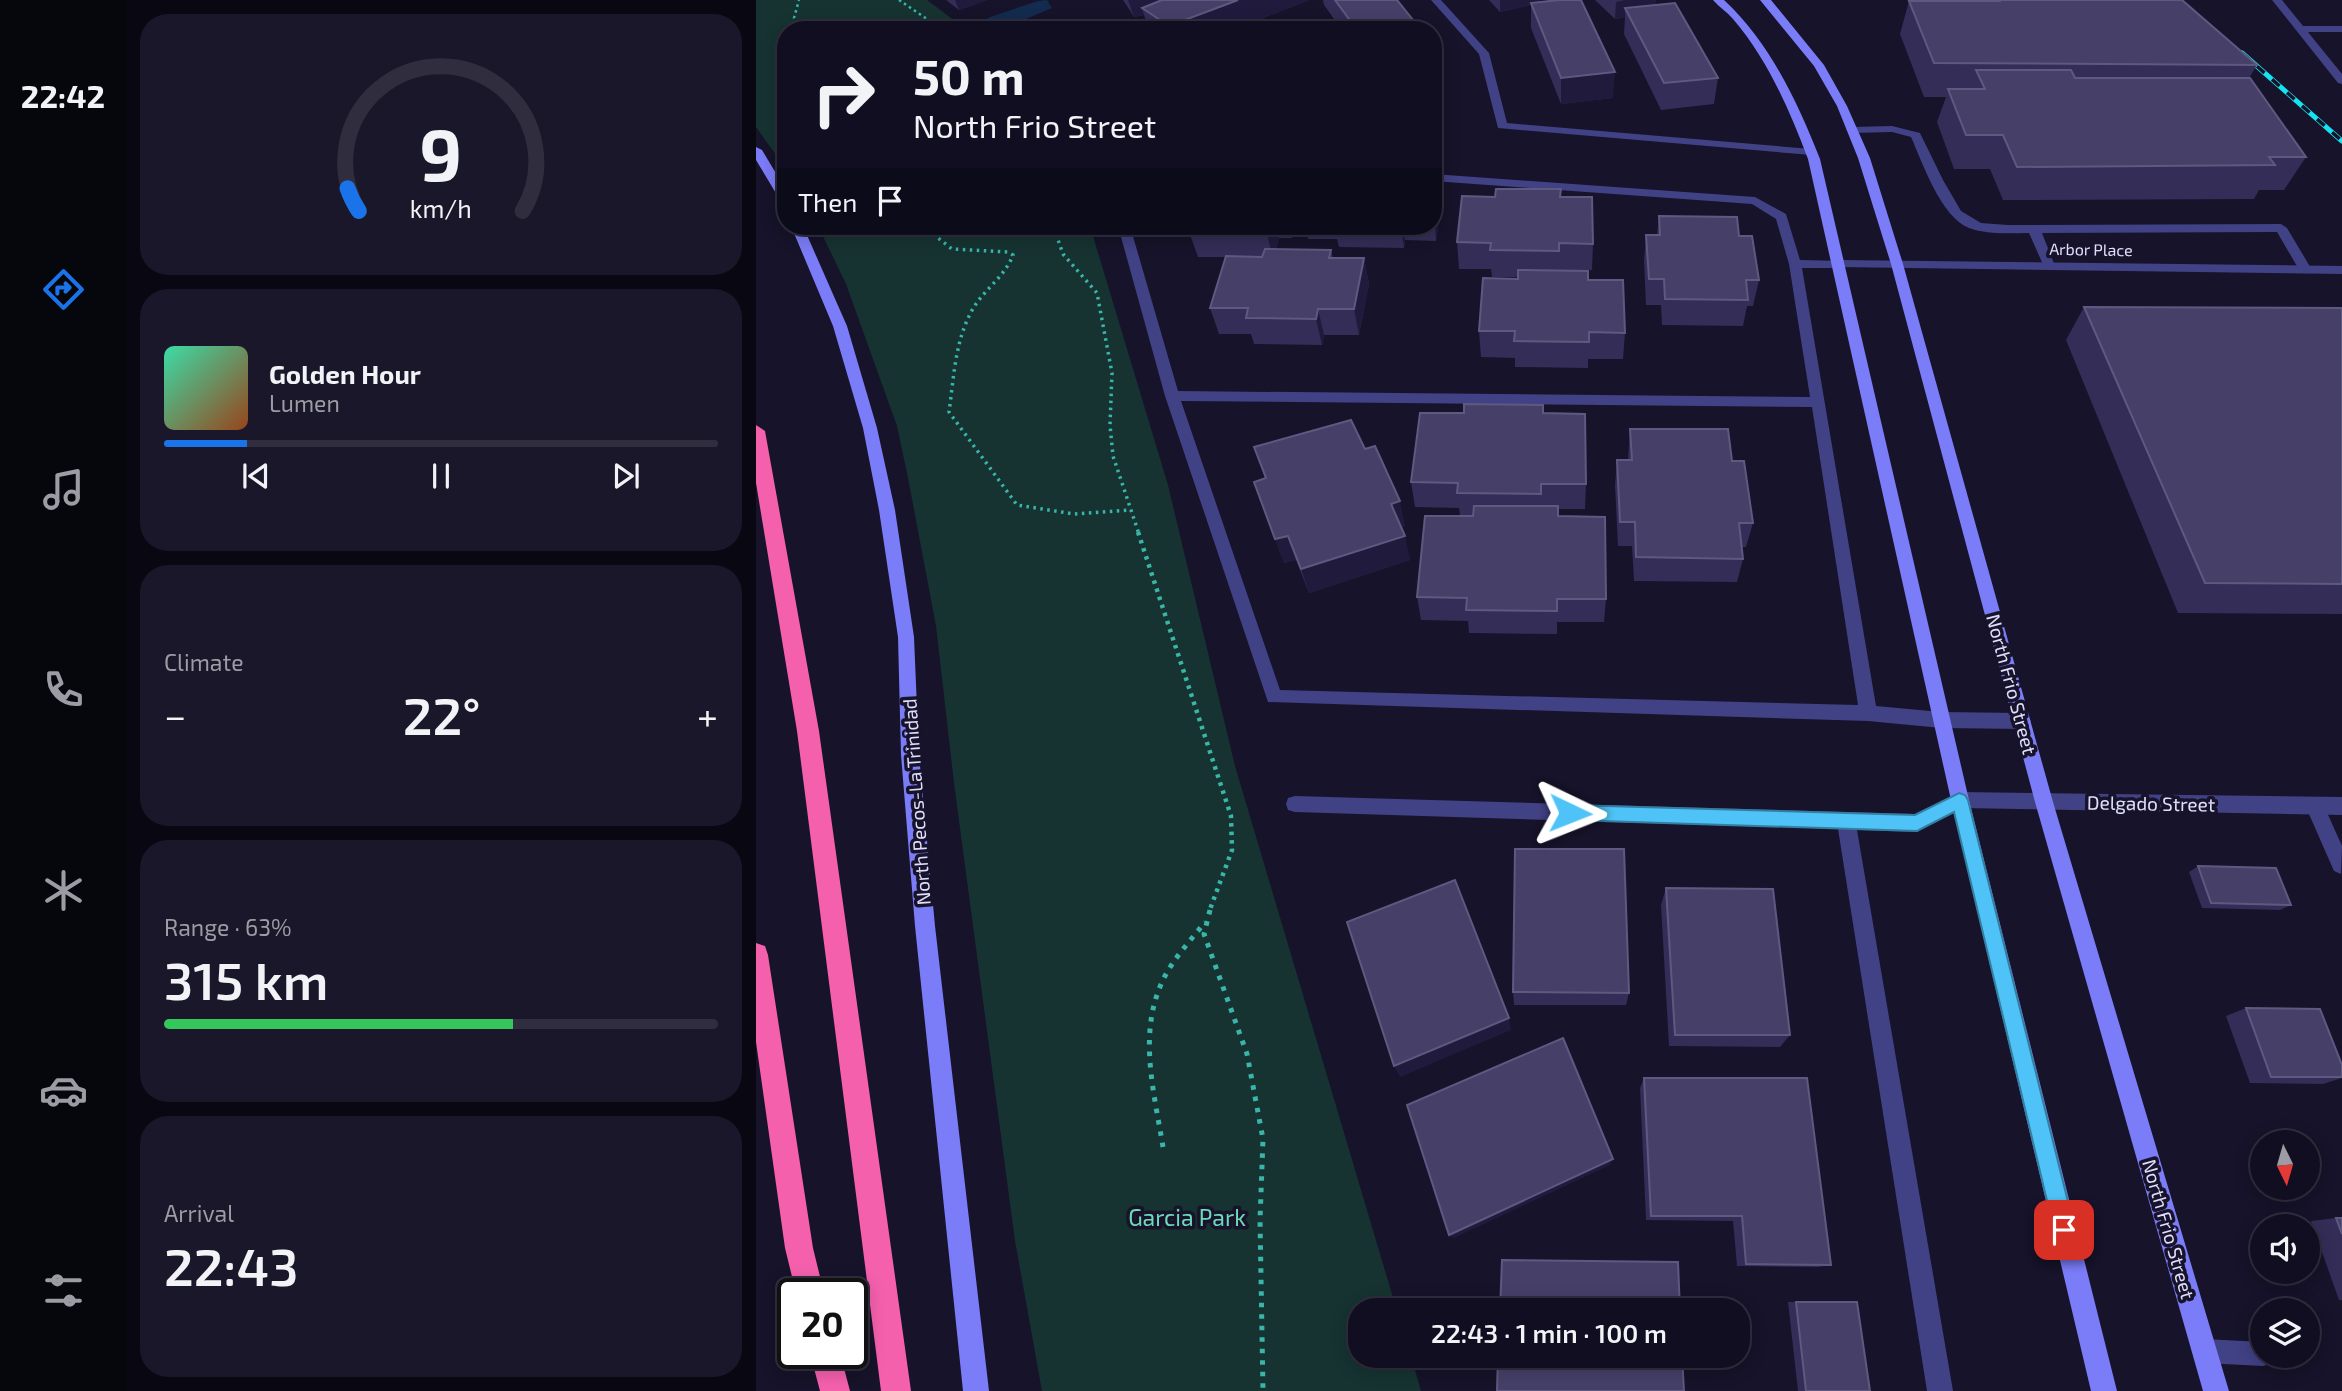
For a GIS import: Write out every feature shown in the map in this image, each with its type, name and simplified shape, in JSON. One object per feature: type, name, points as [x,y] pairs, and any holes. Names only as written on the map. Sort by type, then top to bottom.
[{"type":"highway","points":[[756,431],[808,732],[896,1391]]},
{"type":"highway","points":[[756,955],[799,1248],[806,1278]]},
{"type":"highway","points":[[829,1369],[835,1391]]},
{"type":"main road","points":[[1718,0],[1736,17],[1774,70],[1795,109],[1811,152],[1840,264],[1959,800],[2104,1391]]},
{"type":"main road","name":"North Frio Street","points":[[1765,0],[1819,65],[1864,158],[1897,264],[2044,802],[2216,1391]]},
{"type":"main road","points":[[756,150],[777,185]]},
{"type":"main road","name":"North Pecos-La Trinidad","points":[[801,235],[840,326],[870,428],[887,510],[903,612],[910,755],[925,926],[976,1391]]},
{"type":"street","points":[[1436,0],[1484,53],[1502,126],[1811,152]]},
{"type":"street","points":[[2277,0],[2342,80]]},
{"type":"street","points":[[2300,29],[2342,29]]},
{"type":"street","points":[[1852,130],[1892,129],[1916,135],[1947,198],[1965,221],[1983,226],[2034,229],[2281,228],[2306,270]]},
{"type":"street","points":[[1442,178],[1755,201],[1782,217],[1795,264],[1868,713]]},
{"type":"street","points":[[2034,229],[2049,266]]},
{"type":"street","points":[[1127,235],[1172,396],[1274,697],[1868,713],[1941,720],[2022,721]]},
{"type":"street","name":"Arbor Place","points":[[1795,264],[2342,270]]},
{"type":"street","points":[[1172,396],[1818,402]]},
{"type":"street","points":[[1294,804],[1917,823],[1959,800]]},
{"type":"street","name":"Delgado Street","points":[[1959,800],[2342,806]]},
{"type":"street","points":[[2314,806],[2341,865]]},
{"type":"street","points":[[1846,821],[1940,1391]]},
{"type":"street","points":[[2204,1351],[2250,1353]]},
{"type":"path","points":[[795,21],[799,0]]},
{"type":"path","points":[[899,0],[928,21]]},
{"type":"path","points":[[933,235],[951,249],[1008,252],[1013,255],[1012,264],[1002,271],[973,308],[960,341],[949,412],[960,431],[1017,505],[1069,514],[1110,514],[1131,510]]},
{"type":"path","points":[[1056,235],[1063,254],[1097,293],[1112,373],[1110,425],[1113,456],[1231,816],[1235,837],[1228,869],[1206,921],[1163,979],[1152,1011],[1147,1040],[1163,1147]]},
{"type":"path","points":[[1206,921],[1205,934],[1211,955],[1247,1054],[1263,1139],[1260,1220],[1263,1391]]},
{"type":"green space","points":[[756,0],[927,0],[955,21],[777,21],[777,156],[756,127]]},
{"type":"green space","name":"Garcia Park","points":[[822,235],[1093,235],[1168,485],[1235,766],[1393,1298],[1348,1298],[1348,1368],[1414,1368],[1421,1391],[1042,1391],[1015,1241],[954,783],[936,626],[897,426],[846,284]]},
{"type":"water","points":[[1047,0],[1052,8],[1021,21],[990,21],[987,18]]},
{"type":"building","points":[[1162,0],[1238,0],[1182,21],[1162,21],[1142,8]]},
{"type":"building","points":[[1335,0],[1397,0],[1414,21],[1350,21]]},
{"type":"building","points":[[1581,0],[1615,72],[1561,78],[1531,3]]},
{"type":"building","points":[[2182,0],[2257,65],[1934,63],[1909,1]]},
{"type":"building","points":[[1675,3],[1718,78],[1664,83],[1625,8]]},
{"type":"building","points":[[1976,70],[2071,70],[2075,78],[2250,78],[2306,157],[2269,157],[2275,165],[2017,167],[2003,135],[1966,135],[1948,89],[1985,89]]},
{"type":"building","points":[[1496,189],[1561,189],[1560,197],[1592,197],[1593,244],[1559,243],[1559,251],[1490,250],[1491,243],[1457,242],[1462,196],[1495,197]]},
{"type":"building","points":[[1659,216],[1737,217],[1739,236],[1752,236],[1759,280],[1746,280],[1748,300],[1665,299],[1664,279],[1649,279],[1646,235],[1660,235]]},
{"type":"building","points":[[1265,249],[1331,250],[1329,258],[1364,258],[1354,309],[1318,309],[1316,319],[1246,318],[1248,308],[1210,308],[1226,256],[1262,257]]},
{"type":"building","points":[[1518,270],[1588,271],[1588,280],[1623,280],[1625,333],[1589,332],[1589,342],[1514,341],[1515,331],[1479,331],[1483,278],[1518,279]]},
{"type":"building","points":[[2084,307],[2342,308],[2342,584],[2205,583]]},
{"type":"building","points":[[1464,404],[1543,405],[1543,413],[1585,414],[1586,484],[1541,484],[1541,494],[1457,493],[1458,483],[1411,482],[1420,413],[1464,413]]},
{"type":"building","points":[[1351,420],[1365,449],[1375,446],[1400,501],[1391,504],[1405,536],[1301,569],[1288,536],[1275,539],[1254,482],[1266,478],[1254,447]]},
{"type":"building","points":[[1630,429],[1728,429],[1732,461],[1744,461],[1753,523],[1739,523],[1743,559],[1636,557],[1635,522],[1620,522],[1617,460],[1632,460]]},
{"type":"building","points":[[1474,506],[1558,506],[1558,516],[1605,517],[1606,599],[1557,599],[1557,611],[1466,610],[1467,598],[1417,597],[1425,516],[1473,516]]},
{"type":"building","points":[[1515,849],[1624,849],[1629,993],[1513,992]]},
{"type":"building","points":[[2198,866],[2276,868],[2291,905],[2211,903]]},
{"type":"building","points":[[1455,880],[1509,1018],[1394,1066],[1347,922]]},
{"type":"building","points":[[1666,888],[1773,889],[1790,1035],[1675,1035]]},
{"type":"building","points":[[2246,1008],[2320,1009],[2342,1065],[2342,1077],[2271,1077]]},
{"type":"building","points":[[1563,1038],[1613,1159],[1449,1235],[1407,1105]]},
{"type":"building","points":[[1644,1078],[1807,1078],[1831,1265],[1746,1264],[1742,1216],[1651,1216]]},
{"type":"building","points":[[2336,1218],[2342,1218],[2342,1234]]},
{"type":"building","points":[[1502,1260],[1678,1262],[1679,1298],[1501,1298]]},
{"type":"building","points":[[1796,1302],[1857,1302],[1870,1391],[1806,1391]]},
{"type":"building","points":[[1498,1368],[1683,1368],[1684,1391],[1497,1391]]},
{"type":"railway","points":[[2242,53],[2342,141]]},
{"type":"route","points":[[1570,813],[1917,823],[1959,800],[2064,1230]]}]
